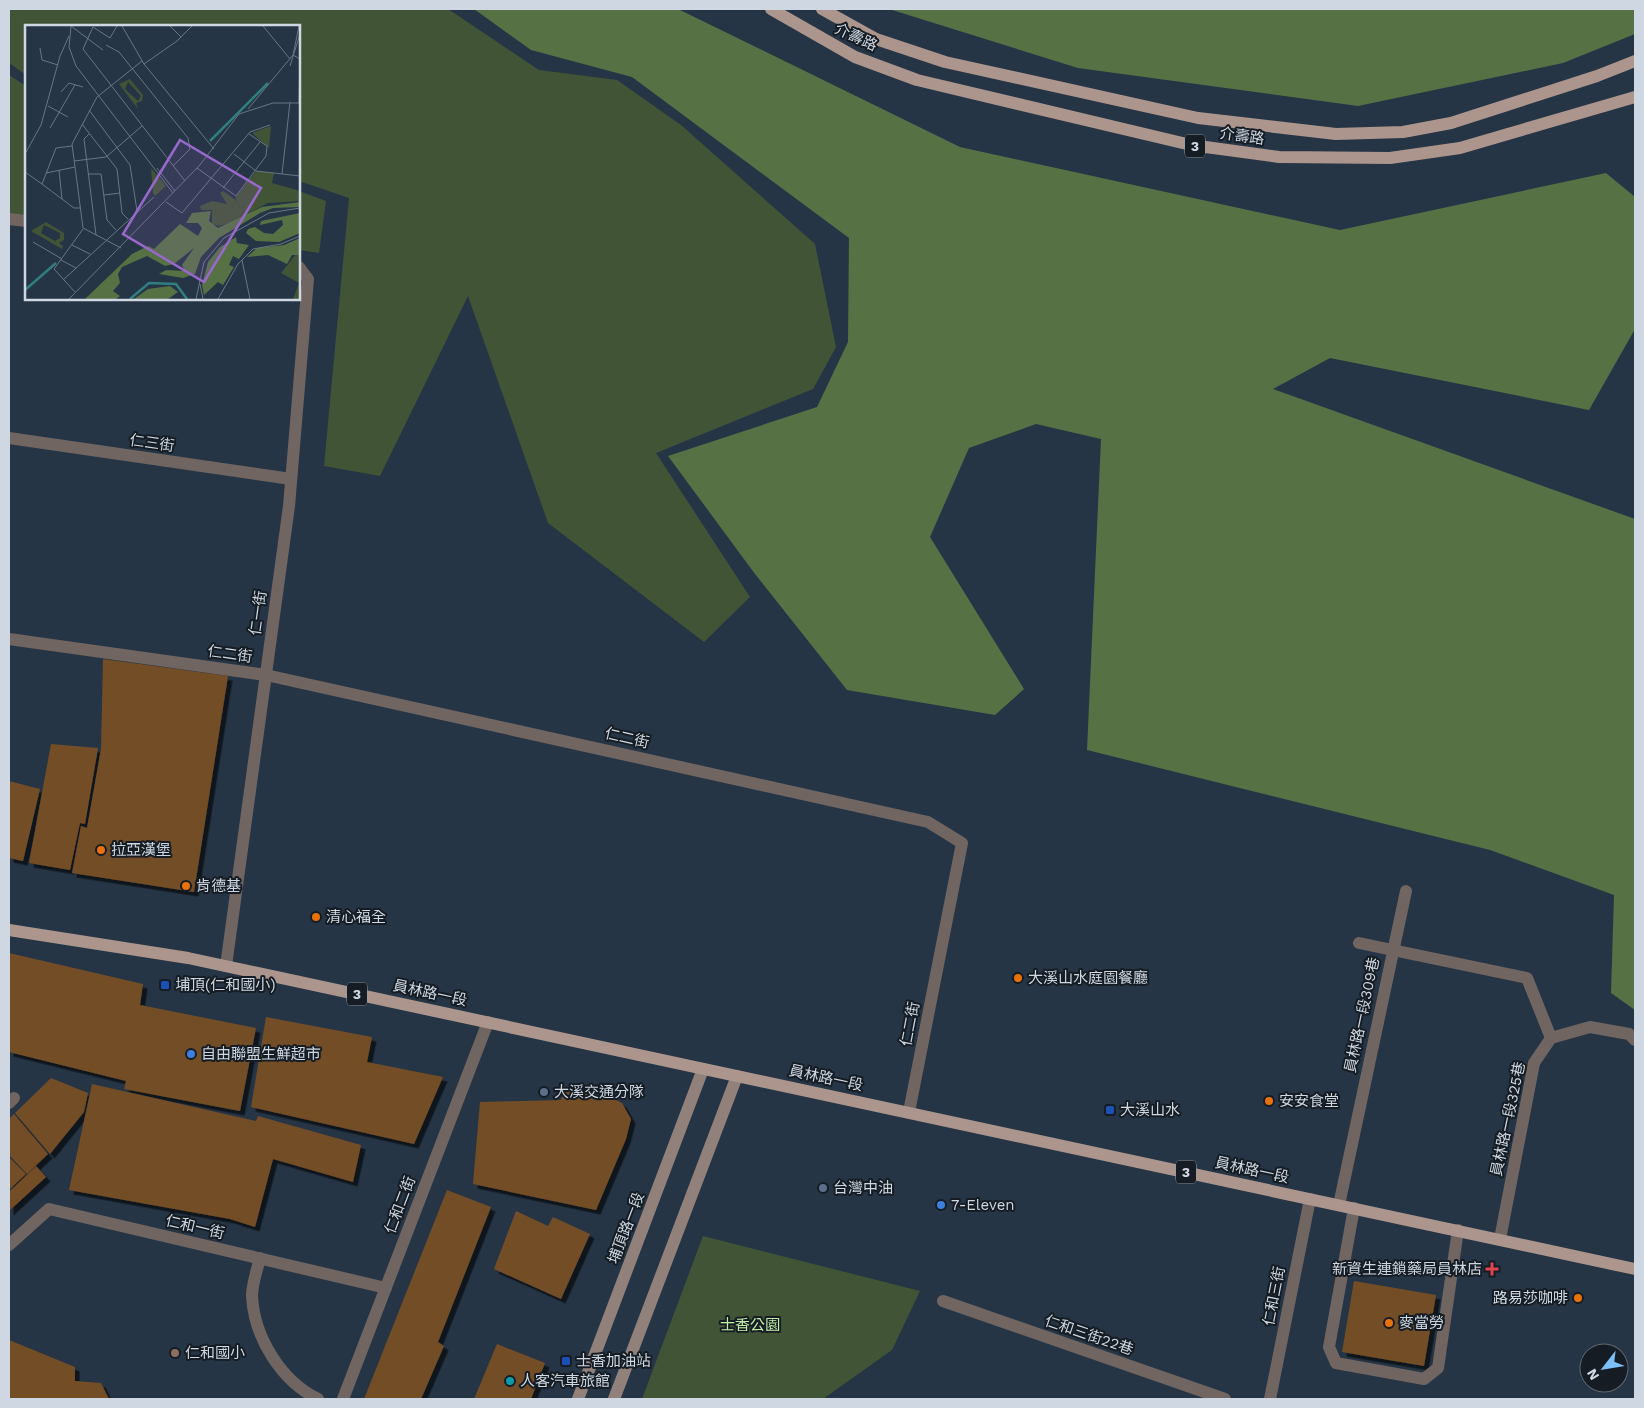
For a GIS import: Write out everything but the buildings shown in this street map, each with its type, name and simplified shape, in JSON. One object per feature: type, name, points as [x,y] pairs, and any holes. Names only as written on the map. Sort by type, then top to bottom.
[{"type":"main road","name":"介壽路","points":[[772,9],[855,56],[917,80],[1191,145],[1279,157],[1326,159],[1390,158],[1460,148],[1635,97]]},
{"type":"main road","name":"介壽路","points":[[822,9],[876,40],[945,62],[1198,118],[1336,134],[1403,132],[1451,123],[1597,76],[1635,61]]},
{"type":"main road","name":"員林路一段","points":[[9,930],[226,966],[1635,1269]]},
{"type":"street","points":[[9,219],[25,221]]},
{"type":"street","name":"仁一街","points":[[226,966],[291,479],[308,279],[300,268]]},
{"type":"street","name":"仁三街","points":[[9,438],[291,479]]},
{"type":"street","name":"仁二街","points":[[9,639],[266,675],[928,822],[962,843],[909,1112]]},
{"type":"street","name":"員林路一段309巷","points":[[1339,1204],[1406,891]]},
{"type":"street","points":[[1359,943],[1527,978],[1551,1038],[1590,1027],[1630,1034],[1635,1040]]},
{"type":"street","name":"仁和二街","points":[[343,1399],[488,1022]]},
{"type":"street","name":"員林路一段325巷","points":[[1500,1239],[1534,1063],[1551,1038]]},
{"type":"street","name":"埔頂路一段","points":[[578,1399],[703,1069]]},
{"type":"street","points":[[614,1399],[737,1076]]},
{"type":"street","name":"仁和三街","points":[[1270,1399],[1310,1199]]},
{"type":"street","points":[[1354,1208],[1329,1346],[1336,1363],[1424,1379],[1438,1368],[1458,1230]]},
{"type":"street","name":"仁和一街","points":[[9,1245],[49,1209],[386,1288]]},
{"type":"street","points":[[260,1258],[252,1294],[256,1323],[280,1369],[298,1388],[318,1399]]},
{"type":"street","name":"仁和三街22巷","points":[[943,1302],[1225,1399]]},
{"type":"green space","points":[[9,9],[448,9],[539,70],[617,80],[681,125],[815,244],[836,347],[813,389],[656,453],[750,597],[704,642],[548,523],[468,296],[380,476],[324,466],[349,198],[300,181],[300,25],[25,25],[25,74],[9,63]]},
{"type":"green space","points":[[474,9],[678,9],[960,147],[1340,230],[1606,173],[1635,197],[1635,329],[1589,410],[1330,358],[1273,389],[1635,519],[1635,1010],[1611,993],[1614,895],[1490,850],[1087,750],[1101,439],[1036,424],[969,448],[930,537],[1024,689],[995,715],[847,690],[755,574],[668,456],[817,407],[848,342],[849,238],[632,77],[531,50]]},
{"type":"green space","points":[[889,9],[1635,9],[1635,34],[1563,63],[1358,106],[1078,68]]},
{"type":"green space","points":[[9,75],[25,85],[25,218],[9,216]]},
{"type":"green space","points":[[300,191],[326,201],[319,253],[300,250]]},
{"type":"green space","name":"士香公園","points":[[703,1236],[920,1291],[892,1350],[823,1399],[642,1399]]},
{"type":"place","name":"拉亞漢堡","points":[[101,850]]},
{"type":"place","name":"肯德基","points":[[186,886]]},
{"type":"place","name":"清心福全","points":[[316,917]]},
{"type":"place","name":"大溪山水庭園餐廳","points":[[1018,978]]},
{"type":"place","name":"埔頂(仁和國小)","points":[[165,985]]},
{"type":"place","name":"自由聯盟生鮮超市","points":[[191,1054]]},
{"type":"place","name":"大溪交通分隊","points":[[544,1092]]},
{"type":"place","name":"安安食堂","points":[[1269,1101]]},
{"type":"place","name":"大溪山水","points":[[1110,1110]]},
{"type":"place","name":"台灣中油","points":[[823,1188]]},
{"type":"place","name":"7-Eleven","points":[[941,1205]]},
{"type":"place","name":"新資生連鎖藥局員林店","points":[[1492,1269]]},
{"type":"place","name":"路易莎咖啡","points":[[1578,1298]]},
{"type":"place","name":"麥當勞","points":[[1389,1323]]},
{"type":"place","name":"仁和國小","points":[[175,1353]]},
{"type":"place","name":"士香加油站","points":[[566,1361]]},
{"type":"place","name":"人客汽車旅館","points":[[510,1381]]}]
